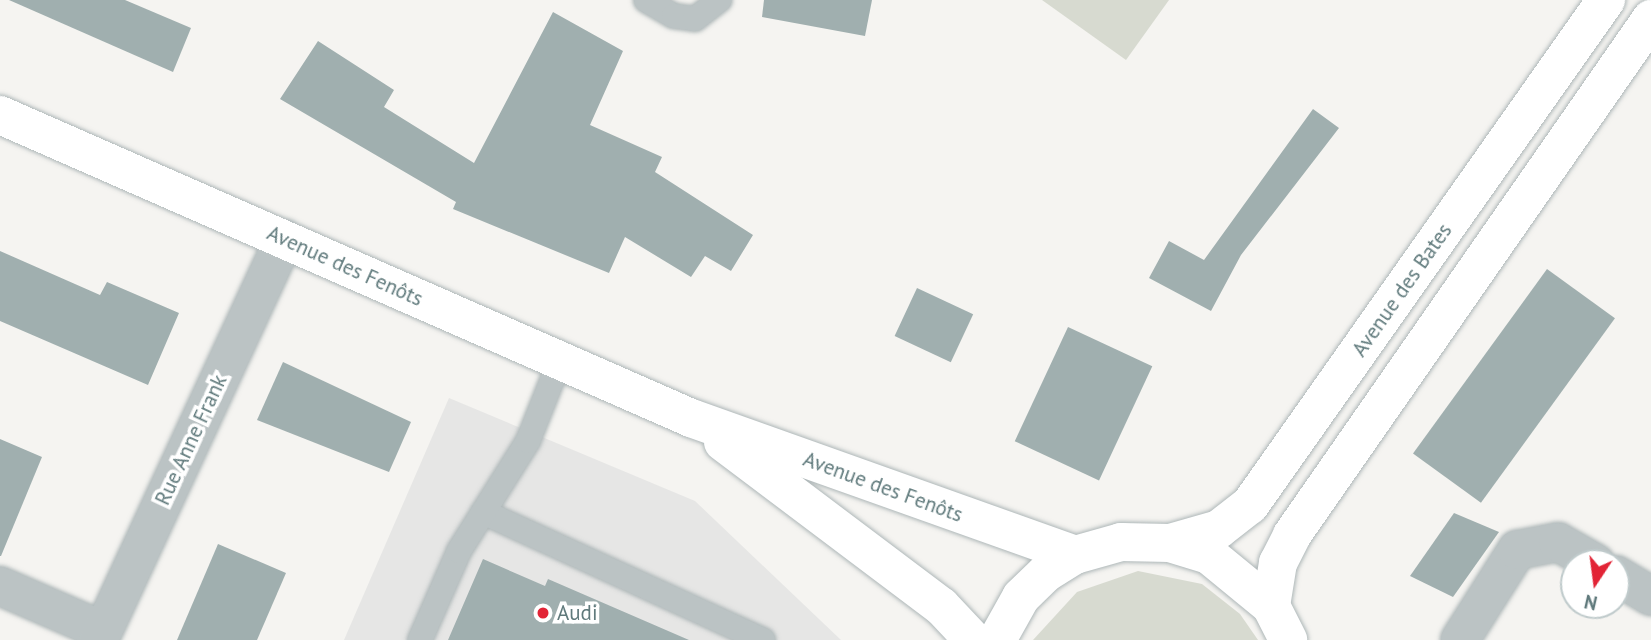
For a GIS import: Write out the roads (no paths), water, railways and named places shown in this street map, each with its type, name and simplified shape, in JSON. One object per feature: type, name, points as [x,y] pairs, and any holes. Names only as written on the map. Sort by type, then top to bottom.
[{"type":"main road","name":"Avenue des Bates","points":[[1170,543],[1219,529],[1250,505],[1606,0]]},
{"type":"main road","points":[[1271,606],[1278,563],[1292,535],[1651,19]]},
{"type":"main road","name":"Avenue des Fenôts","points":[[0,115],[691,418],[1075,555]]},
{"type":"main road","name":"Avenue des Fenôts","points":[[691,418],[941,606],[973,640]]},
{"type":"main road","points":[[997,640],[1021,597],[1075,555],[1121,542],[1170,543],[1209,555],[1271,606],[1288,640]]},
{"type":"street","name":"Rue Anne Frank","points":[[101,635],[284,239]]},
{"type":"street","points":[[1460,640],[1517,550],[1558,542],[1570,549]]},
{"type":"street","points":[[1630,583],[1651,596]]},
{"type":"street","points":[[0,586],[101,635]]},
{"type":"lane","points":[[646,0],[674,16],[695,19],[719,0]]},
{"type":"lane","points":[[420,640],[483,512],[528,441],[560,360]]},
{"type":"lane","points":[[483,512],[763,640]]},
{"type":"place","name":"Audi","points":[[543,613]]}]
